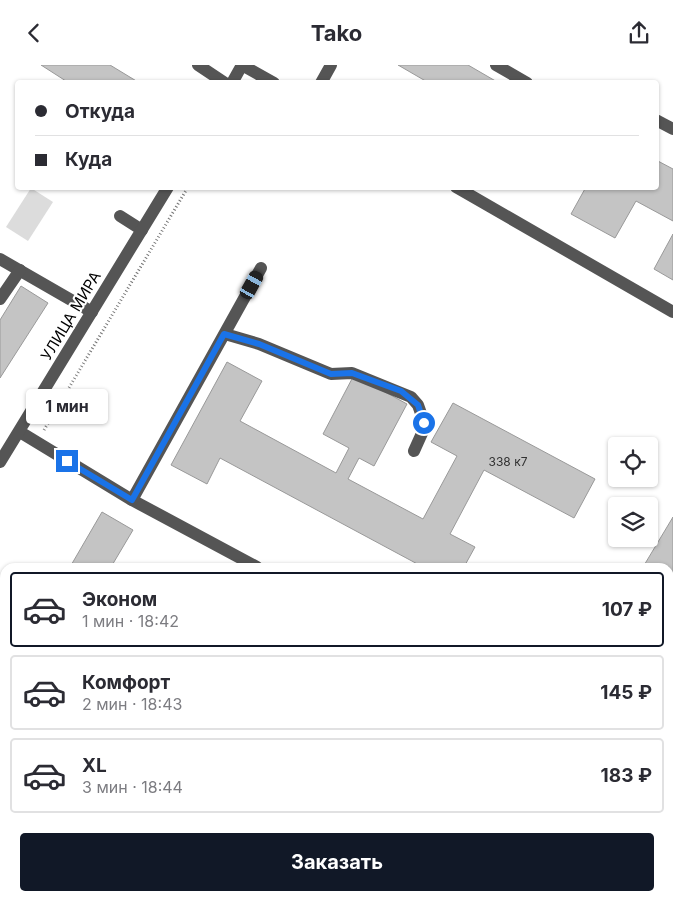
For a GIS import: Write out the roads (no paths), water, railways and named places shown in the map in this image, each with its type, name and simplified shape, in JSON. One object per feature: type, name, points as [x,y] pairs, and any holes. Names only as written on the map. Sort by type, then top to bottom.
[{"type":"street","points":[[198,65],[220,80]]},
{"type":"street","points":[[234,80],[242,65],[269,80]]},
{"type":"street","points":[[324,80],[331,65]]},
{"type":"street","points":[[496,65],[522,80]]},
{"type":"street","points":[[659,122],[673,129]]},
{"type":"street","name":"УЛИЦА МИРА","points":[[0,462],[166,190]]},
{"type":"street","points":[[461,190],[673,313]]},
{"type":"street","points":[[120,217],[142,230]]},
{"type":"street","points":[[0,259],[92,312]]},
{"type":"street","points":[[132,500],[261,268]]},
{"type":"street","points":[[0,299],[20,270]]},
{"type":"street","points":[[224,334],[259,344],[331,374],[352,373],[411,397],[418,405],[424,423],[423,431],[414,451]]},
{"type":"street","points":[[20,432],[132,500],[250,563]]}]
